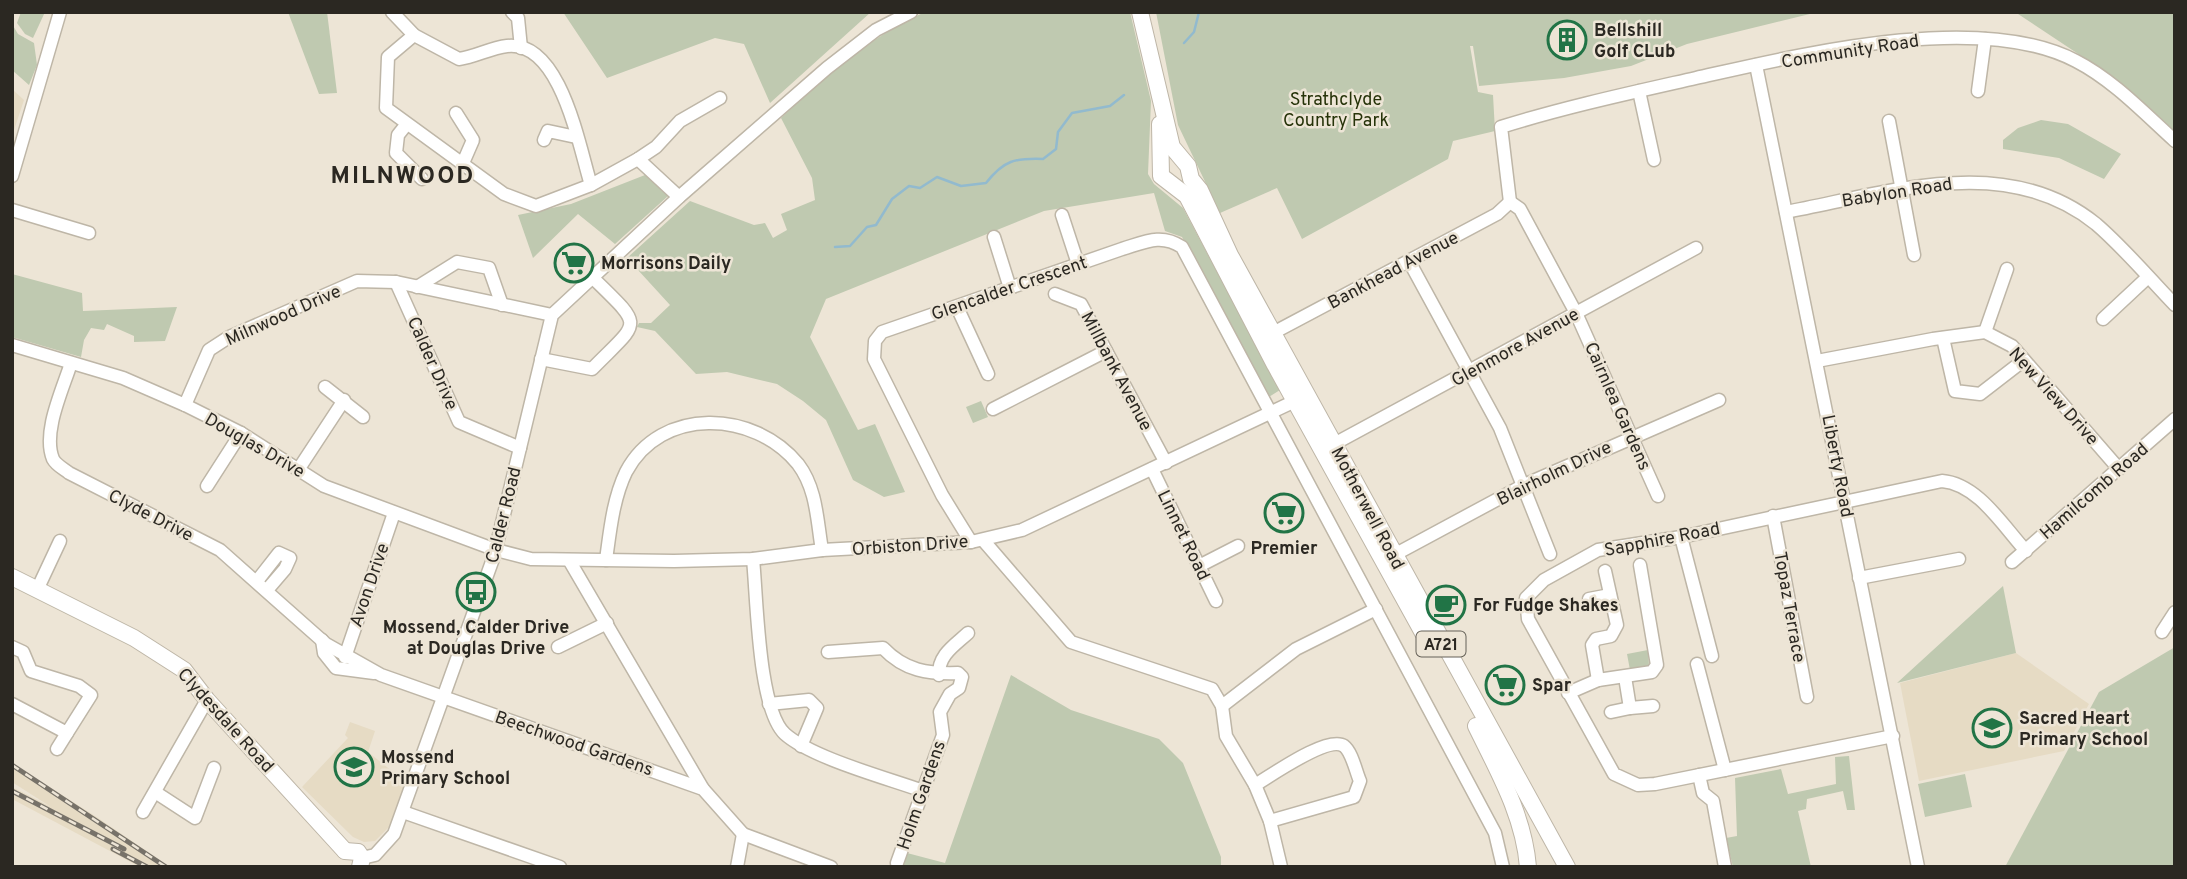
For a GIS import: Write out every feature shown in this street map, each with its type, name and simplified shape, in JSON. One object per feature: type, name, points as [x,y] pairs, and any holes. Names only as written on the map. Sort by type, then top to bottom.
[{"type":"main road","name":"A721","points":[[1139,12],[1172,147],[1188,166],[1189,174]]},
{"type":"main road","name":"A721","points":[[1161,100],[1163,181],[1173,185]]},
{"type":"main road","points":[[1161,165],[1173,156],[1179,156]]},
{"type":"main road","points":[[1173,185],[1181,184],[1189,174]]},
{"type":"main road","name":"Motherwell Road","points":[[1189,174],[1394,555],[1567,867]]},
{"type":"main road","name":"Motherwell Road","points":[[1173,185],[1186,196],[1295,401],[1475,725],[1513,802],[1527,848],[1528,867]]},
{"type":"main road","name":"Clydesdale Road","points":[[12,577],[156,650],[184,670],[342,859],[355,850],[361,862]]},
{"type":"main road","points":[[1527,848],[1538,839],[1553,841]]},
{"type":"street","points":[[12,176],[60,12]]},
{"type":"street","points":[[392,12],[414,34],[459,59],[508,46],[538,54],[548,65],[570,111],[592,186]]},
{"type":"street","points":[[512,12],[518,18],[521,48]]},
{"type":"street","points":[[552,315],[679,197],[827,68],[876,30],[911,12]]},
{"type":"street","points":[[414,34],[388,57],[386,108],[504,194],[536,206],[592,186],[656,147],[680,121],[720,98]]},
{"type":"street","points":[[1978,91],[1985,38]]},
{"type":"street","name":"Community Road","points":[[1510,202],[1501,127],[1558,109],[1756,65],[1914,40],[1985,38],[2028,45],[2077,61],[2115,88],[2175,141]]},
{"type":"street","name":"Liberty Road","points":[[1756,65],[1918,867]]},
{"type":"street","points":[[1639,91],[1654,160]]},
{"type":"street","points":[[456,113],[473,140],[463,163]]},
{"type":"street","points":[[1889,121],[1914,255]]},
{"type":"street","points":[[407,125],[398,135],[396,153],[422,178]]},
{"type":"street","points":[[543,132],[576,137]]},
{"type":"street","points":[[638,159],[679,197]]},
{"type":"street","name":"Babylon Road","points":[[1786,212],[1940,183],[1975,181],[2038,192],[2075,210],[2097,225],[2175,305]]},
{"type":"street","name":"Bankhead Avenue","points":[[1273,333],[1497,214],[1510,202]]},
{"type":"street","name":"Cairnlea Gardens","points":[[1510,202],[1520,209],[1576,313],[1658,496]]},
{"type":"street","points":[[12,210],[89,233]]},
{"type":"street","points":[[1062,215],[1078,264]]},
{"type":"street","points":[[993,237],[1010,288]]},
{"type":"street","name":"Glencalder Crescent","points":[[977,541],[942,495],[874,359],[875,341],[882,332],[1157,238],[1172,240],[1182,247],[1272,412]]},
{"type":"street","name":"Glenmore Avenue","points":[[1334,444],[1696,248]]},
{"type":"street","points":[[1409,261],[1471,371],[1524,485],[1550,554]]},
{"type":"street","points":[[417,287],[457,262],[489,268],[502,304]]},
{"type":"street","points":[[1817,361],[1985,332],[2007,270]]},
{"type":"street","points":[[541,359],[592,369],[630,331],[632,322],[627,312],[592,277]]},
{"type":"street","points":[[2103,319],[2148,277]]},
{"type":"street","name":"Milnwood Drive","points":[[185,405],[209,350],[229,337],[357,281],[396,282],[552,315]]},
{"type":"street","name":"Calder Drive","points":[[396,282],[459,422],[520,448]]},
{"type":"street","name":"Millbank Avenue","points":[[1055,293],[1081,304],[1166,463]]},
{"type":"street","points":[[957,307],[988,374]]},
{"type":"street","name":"Calder Road","points":[[361,862],[375,855],[387,844],[403,812],[496,550],[552,315]]},
{"type":"street","name":"New View Drive","points":[[1985,332],[2012,346],[2119,468]]},
{"type":"street","points":[[1943,338],[1955,391],[1980,394],[2024,360]]},
{"type":"street","name":"Douglas Drive","points":[[12,345],[123,378],[240,433],[324,486],[496,550]]},
{"type":"street","points":[[993,409],[1106,351]]},
{"type":"street","name":"Clyde Drive","points":[[71,363],[53,425],[50,447],[54,462],[69,473],[220,550],[345,657],[381,675],[444,697]]},
{"type":"street","points":[[325,387],[363,417]]},
{"type":"street","points":[[298,470],[344,400]]},
{"type":"street","name":"Blairholm Drive","points":[[1394,555],[1524,485],[1631,436],[1719,400]]},
{"type":"street","name":"Orbiston Drive","points":[[496,550],[531,559],[753,558],[822,550],[977,541],[1022,530],[1295,401]]},
{"type":"street","points":[[1272,412],[1495,833],[1503,867]]},
{"type":"street","name":"Hamilcomb Road","points":[[2012,562],[2175,419]]},
{"type":"street","points":[[606,560],[621,486],[627,470],[647,445],[681,428],[718,422],[753,429],[785,451],[798,465],[812,487],[822,550]]},
{"type":"street","points":[[207,486],[240,433]]},
{"type":"street","name":"Linnet Road","points":[[1152,469],[1216,601]]},
{"type":"street","name":"Sapphire Road","points":[[1893,736],[1655,785],[1638,785],[1614,774],[1528,619],[1526,598],[1544,580],[1598,550],[1681,537],[1936,482],[1952,482],[1972,491],[2026,551]]},
{"type":"street","name":"Avon Drive","points":[[345,657],[394,513]]},
{"type":"street","name":"Topaz Terrace","points":[[1773,516],[1807,697]]},
{"type":"street","points":[[1681,537],[1712,656]]},
{"type":"street","points":[[37,590],[60,541]]},
{"type":"street","points":[[977,541],[1071,642],[1212,689],[1222,706],[1226,736],[1255,785],[1270,821],[1281,867]]},
{"type":"street","points":[[1199,566],[1238,545]]},
{"type":"street","points":[[257,580],[279,554],[290,558],[285,569],[267,590]]},
{"type":"street","points":[[753,558],[769,704],[781,729],[801,746],[923,791]]},
{"type":"street","points":[[1859,578],[1959,559]]},
{"type":"street","name":"Beechwood Gardens","points":[[569,560],[703,789],[743,834]]},
{"type":"street","points":[[1568,693],[1598,680],[1652,672],[1656,657],[1640,565]]},
{"type":"street","points":[[1598,680],[1592,645],[1596,639],[1611,636],[1617,625],[1605,571]]},
{"type":"street","points":[[1589,599],[1611,595]]},
{"type":"street","points":[[1222,706],[1296,649],[1376,609]]},
{"type":"street","points":[[2162,632],[2175,612]]},
{"type":"street","points":[[558,647],[607,623]]},
{"type":"street","points":[[939,675],[939,665],[944,655],[968,634]]},
{"type":"street","name":"Clyde Drive","points":[[322,640],[324,653],[336,668],[381,675]]},
{"type":"street","points":[[12,647],[23,652],[31,671],[95,690],[57,749]]},
{"type":"street","name":"Holm Gardens","points":[[828,652],[883,648],[909,669],[939,675],[958,673],[962,682],[950,694],[940,712],[943,735],[897,863]]},
{"type":"street","points":[[1697,664],[1725,770]]},
{"type":"street","points":[[1625,677],[1630,708]]},
{"type":"street","name":"Beechwood Gardens","points":[[444,697],[703,789]]},
{"type":"street","points":[[143,812],[207,700]]},
{"type":"street","points":[[769,704],[809,701],[814,704],[817,708],[801,746]]},
{"type":"street","points":[[12,704],[67,733]]},
{"type":"street","points":[[1611,712],[1654,706]]},
{"type":"street","points":[[1255,785],[1326,744],[1340,744],[1348,750],[1360,782],[1354,797],[1270,821]]},
{"type":"street","points":[[155,792],[195,818],[214,768]]},
{"type":"street","points":[[1699,775],[1703,793],[1713,801],[1726,867]]},
{"type":"street","points":[[403,812],[560,867]]},
{"type":"street","points":[[737,867],[743,834],[831,867]]},
{"type":"shaded area","points":[[12,89],[24,100],[12,136]]},
{"type":"shaded area","name":"Sacred Heart Primary School","points":[[2016,653],[2089,704],[2064,751],[1919,781],[1900,683]]},
{"type":"shaded area","name":"Mossend Primary School","points":[[350,722],[375,731],[368,752],[407,783],[389,827],[375,841],[364,842],[353,837],[302,787],[348,738],[345,735]]},
{"type":"shaded area","points":[[12,763],[170,867],[140,867],[12,799],[12,787],[51,807],[12,782]]},
{"type":"green space","points":[[21,12],[45,12],[33,38],[25,34],[17,23]]},
{"type":"green space","points":[[288,12],[327,12],[337,93],[319,94]]},
{"type":"green space","points":[[563,12],[871,12],[770,103],[744,44],[715,38],[607,78]]},
{"type":"green space","points":[[925,12],[1130,12],[1151,101],[1148,174],[1154,184],[1183,208],[1280,390],[1267,398],[1182,237],[1165,231],[1154,193],[1044,211],[826,299],[810,337],[858,430],[875,424],[905,492],[884,497],[853,480],[826,420],[777,384],[727,372],[696,374],[655,331],[637,327],[639,323],[651,323],[670,305],[627,258],[690,201],[754,225],[765,223],[773,238],[787,230],[781,214],[815,200],[812,178],[781,118],[831,73],[867,46],[885,33]]},
{"type":"green space","name":"Strathclyde Country Park","points":[[1156,12],[1818,12],[1687,44],[1631,66],[1564,78],[1479,86],[1473,46],[1470,46],[1478,92],[1493,95],[1495,131],[1453,141],[1448,159],[1302,239],[1277,188],[1220,213],[1178,125]]},
{"type":"green space","points":[[2015,12],[2175,12],[2175,134],[2116,79]]},
{"type":"green space","points":[[12,24],[18,34],[34,43],[37,65],[29,85],[12,70]]},
{"type":"green space","points":[[2041,120],[2068,124],[2121,154],[2104,179],[2059,158],[2003,149],[2003,140],[2018,128]]},
{"type":"green space","points":[[645,175],[668,196],[615,244],[578,214],[533,258],[518,215],[571,204]]},
{"type":"green space","points":[[12,274],[82,293],[83,311],[177,307],[165,341],[134,342],[134,336],[107,324],[104,330],[91,328],[84,340],[81,357],[12,337]]},
{"type":"green space","points":[[981,401],[988,417],[973,423],[966,407]]},
{"type":"green space","points":[[2003,586],[2016,653],[1897,683],[1991,597]]},
{"type":"green space","points":[[2175,647],[2175,867],[2005,867],[2099,692]]},
{"type":"green space","points":[[1648,650],[1649,666],[1630,670],[1627,654]]},
{"type":"green space","points":[[1011,675],[1071,710],[1159,739],[1183,763],[1221,857],[1221,867],[900,867],[907,853],[945,863]]},
{"type":"green space","points":[[1849,756],[1855,810],[1847,810],[1843,791],[1807,799],[1806,809],[1798,811],[1811,867],[1733,867],[1726,838],[1737,836],[1735,778],[1781,769],[1788,794],[1836,784],[1835,757]]},
{"type":"green space","points":[[1965,774],[1972,807],[1925,817],[1918,784]]},
{"type":"waterway","points":[[1184,43],[1194,32],[1199,12]]},
{"type":"waterway","points":[[835,247],[850,246],[867,227],[876,225],[892,199],[909,186],[920,188],[937,177],[961,186],[986,183],[999,169],[1011,162],[1043,159],[1056,149],[1058,132],[1072,113],[1110,106],[1124,95]]},
{"type":"railway","points":[[12,765],[166,867]]},
{"type":"railway","points":[[12,791],[124,849]]},
{"type":"railway","points":[[113,849],[147,867]]},
{"type":"place","name":"Bellshill Golf CLub","points":[[1567,40]]},
{"type":"place","name":"Morrisons Daily","points":[[574,263]]},
{"type":"place","name":"Premier","points":[[1284,513]]},
{"type":"place","name":"Mossend, Calder Drive at Douglas Drive","points":[[476,592]]},
{"type":"place","name":"For Fudge Shakes","points":[[1446,605]]},
{"type":"place","name":"Spar","points":[[1505,685]]},
{"type":"place","name":"Sacred Heart Primary School","points":[[1992,728]]},
{"type":"place","name":"Mossend Primary School","points":[[354,767]]},
{"type":"district","name":"MILNWOOD","points":[[403,175]]}]
